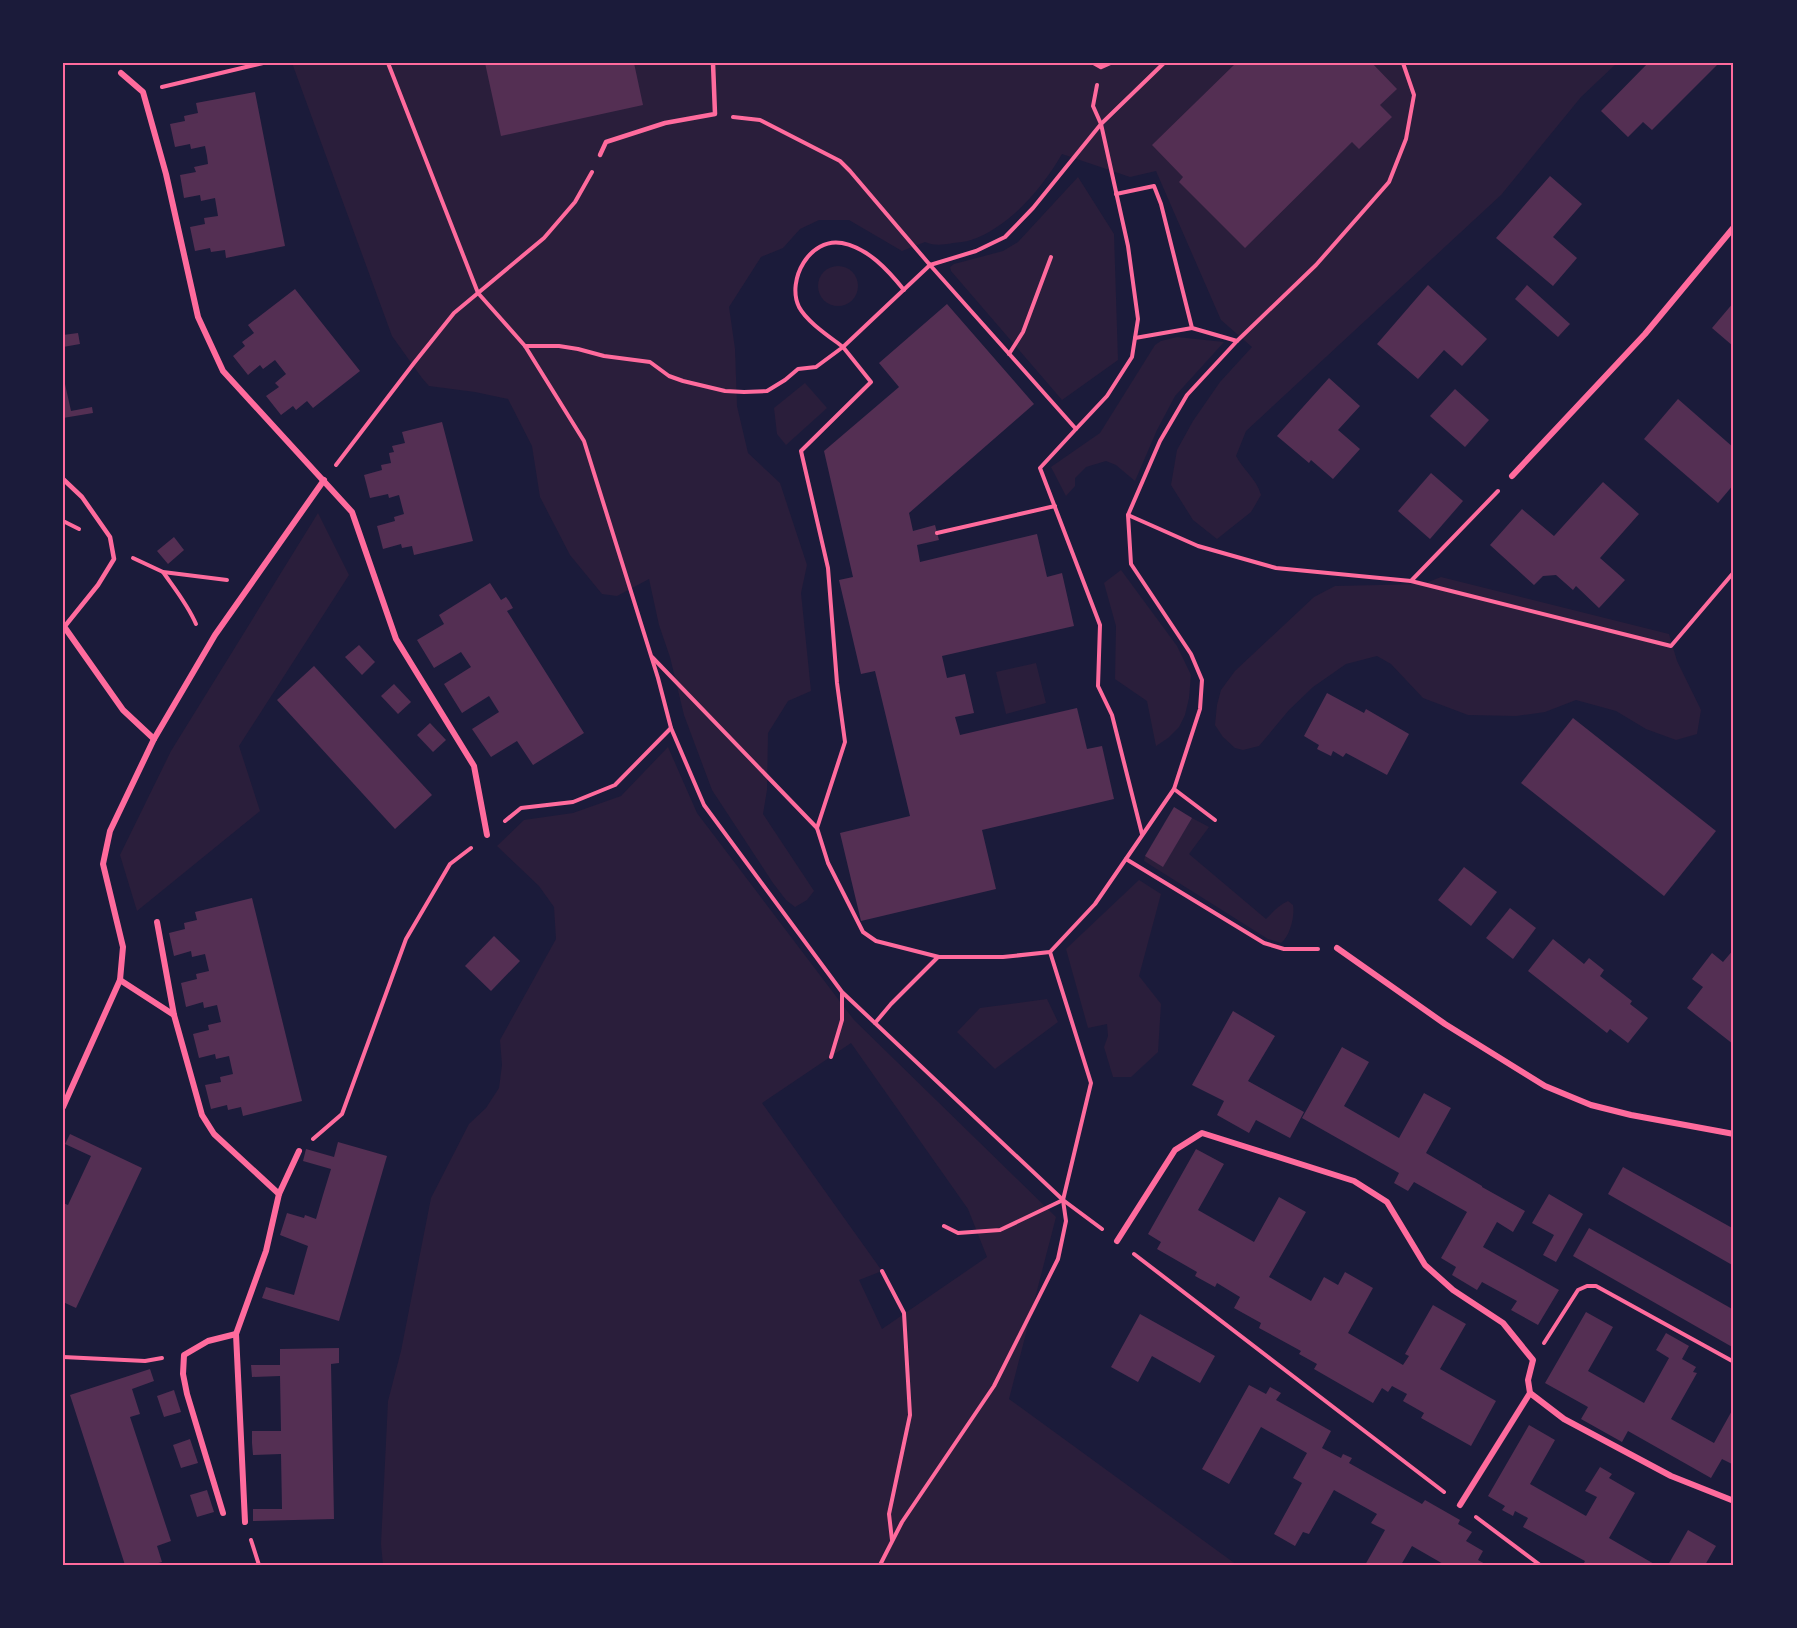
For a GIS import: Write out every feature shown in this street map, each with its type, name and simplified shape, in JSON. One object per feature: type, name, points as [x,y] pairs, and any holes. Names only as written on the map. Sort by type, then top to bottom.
[{"type":"street","points":[[121,73],[143,92],[166,174],[198,317],[223,371],[352,512],[396,639],[474,766],[487,835]]},
{"type":"street","points":[[1512,477],[1644,334],[1734,227]]},
{"type":"street","points":[[63,1107],[120,980],[123,947],[103,864],[110,831],[154,739],[204,652],[324,480]]},
{"type":"street","points":[[64,625],[123,710],[154,739]]},
{"type":"street","points":[[157,922],[174,1015],[202,1115],[214,1134],[279,1194]]},
{"type":"street","points":[[1337,948],[1445,1024],[1545,1086],[1591,1105],[1631,1115],[1734,1134]]},
{"type":"street","points":[[120,980],[174,1015]]},
{"type":"street","points":[[1117,1241],[1175,1150],[1202,1133],[1354,1181],[1388,1202],[1425,1265],[1453,1290],[1503,1323],[1533,1360],[1528,1380],[1530,1393],[1460,1505]]},
{"type":"street","points":[[245,1522],[236,1334],[266,1251],[279,1194],[299,1151]]},
{"type":"street","points":[[223,1514],[187,1394],[183,1374],[184,1355],[208,1341],[236,1334]]},
{"type":"street","points":[[1530,1393],[1564,1419],[1593,1435],[1671,1476],[1734,1501]]},
{"type":"lane","points":[[600,155],[606,142],[665,123],[715,114],[713,63]]},
{"type":"lane","points":[[1094,63],[1101,67],[1110,63]]},
{"type":"lane","points":[[63,479],[82,497],[110,537],[114,559],[98,585],[64,625]]},
{"type":"path","points":[[143,92],[263,63]]},
{"type":"path","points":[[388,63],[478,293],[525,346],[584,441],[671,728],[704,805],[842,992],[1063,1200],[1540,1565]]},
{"type":"path","points":[[525,346],[559,346],[604,356],[650,362],[669,376],[725,391],[767,391],[798,369],[816,367],[843,347],[930,265],[976,251],[1005,237],[1033,208],[1101,124],[1164,63]]},
{"type":"path","points":[[651,656],[817,828],[828,863],[863,932],[876,941],[939,957],[1003,957],[1050,952],[1095,903],[1174,789],[1200,709],[1202,680],[1191,654],[1131,564],[1128,515],[1160,441],[1187,395],[1237,341],[1316,265],[1389,182],[1406,139],[1414,95],[1403,63]]},
{"type":"path","points":[[1101,67],[1093,106],[1101,124],[1128,246],[1138,319],[1132,357],[1107,396],[1040,468],[1100,625],[1098,686],[1112,714],[1143,835]]},
{"type":"path","points":[[715,114],[760,120],[840,161],[1076,429]]},
{"type":"path","points":[[324,480],[454,314],[544,238],[575,202],[600,155]]},
{"type":"path","points":[[1116,194],[1154,186],[1161,204],[1191,328]]},
{"type":"path","points":[[817,828],[845,742],[837,683],[828,568],[801,451],[871,382],[843,347],[815,325],[800,308],[795,293],[800,266],[815,249],[833,242],[855,248],[880,264],[904,290]]},
{"type":"path","points":[[1010,354],[1023,332],[1051,257]]},
{"type":"path","points":[[1135,338],[1191,328],[1237,341]]},
{"type":"path","points":[[1411,581],[1512,477]]},
{"type":"path","points":[[937,533],[1055,506]]},
{"type":"path","points":[[1128,515],[1198,546],[1276,568],[1411,581],[1671,646],[1734,572]]},
{"type":"path","points":[[112,548],[163,572],[224,580],[257,574]]},
{"type":"path","points":[[163,572],[192,614],[204,652]]},
{"type":"path","points":[[299,1151],[342,1114],[406,939],[450,864],[521,808],[573,802],[615,785],[671,728]]},
{"type":"path","points":[[1174,789],[1215,820]]},
{"type":"path","points":[[1126,859],[1264,943],[1284,949],[1337,948]]},
{"type":"path","points":[[880,1565],[902,1522],[994,1386],[1058,1259],[1066,1221],[1063,1200],[1091,1083],[1050,952]]},
{"type":"path","points":[[875,1023],[939,957]]},
{"type":"path","points":[[831,1057],[842,1020],[842,992]]},
{"type":"path","points":[[944,1226],[958,1233],[1000,1230],[1063,1200]]},
{"type":"path","points":[[882,1270],[904,1313],[909,1415],[889,1514],[892,1540]]},
{"type":"path","points":[[1533,1360],[1578,1290],[1587,1286],[1596,1286],[1734,1362]]},
{"type":"path","points":[[63,1357],[146,1361],[184,1355]]},
{"type":"shaded area","points":[[292,63],[1617,63],[1581,97],[1501,195],[1246,431],[1236,456],[1261,495],[1251,512],[1217,539],[1193,520],[1171,485],[1177,450],[1193,421],[1220,382],[1252,347],[1221,320],[1156,171],[1130,177],[1062,154],[1045,180],[1024,205],[999,226],[971,240],[942,245],[925,242],[902,251],[849,220],[819,220],[800,229],[783,248],[761,257],[729,307],[735,349],[737,406],[748,453],[780,483],[807,565],[801,593],[811,691],[788,701],[768,733],[767,790],[763,814],[814,891],[807,900],[795,907],[786,900],[773,883],[712,790],[684,715],[649,579],[617,596],[602,594],[570,555],[540,497],[532,446],[508,399],[429,386],[392,336]]},
{"type":"shaded area","points":[[1078,177],[1114,234],[1118,360],[1062,400],[951,271],[950,267],[1003,251],[1018,242]]},
{"type":"shaded area","points":[[838,266],[852,272],[858,286],[852,300],[838,306],[824,300],[818,286],[824,272]]},
{"type":"shaded area","points":[[1177,337],[1224,342],[1175,396],[1157,430],[1135,481],[1116,465],[1106,461],[1086,467],[1075,478],[1075,486],[1066,496],[1051,467],[1100,433],[1155,345]]},
{"type":"shaded area","points":[[805,383],[827,408],[786,445],[777,434],[774,408]]},
{"type":"shaded area","points":[[318,513],[349,575],[239,746],[260,811],[137,911],[120,855],[171,751]]},
{"type":"shaded area","points":[[1121,570],[1177,646],[1191,675],[1185,715],[1179,727],[1156,746],[1147,701],[1115,679],[1116,626],[1104,583]]},
{"type":"shaded area","points":[[1441,577],[1669,634],[1677,661],[1701,710],[1697,734],[1676,740],[1646,729],[1616,711],[1576,700],[1545,712],[1516,716],[1468,715],[1423,698],[1391,664],[1377,656],[1346,664],[1313,687],[1289,710],[1259,746],[1243,750],[1235,748],[1223,737],[1215,725],[1221,690],[1235,671],[1314,597],[1335,586],[1423,584]]},
{"type":"shaded area","points":[[1036,663],[1046,703],[1006,714],[996,672]]},
{"type":"shaded area","points":[[668,747],[697,813],[854,1020],[1056,1217],[1009,1399],[1237,1565],[383,1565],[381,1544],[388,1401],[401,1351],[431,1198],[469,1124],[486,1108],[499,1088],[502,1065],[500,1040],[556,939],[554,907],[539,886],[497,846],[524,820],[573,813],[621,796]],"holes":[[[851,1043],[968,1209],[987,1257],[882,1329],[859,1280],[882,1271],[762,1103]]]},
{"type":"shaded area","points":[[1192,818],[1209,827],[1189,854],[1266,919],[1288,901],[1293,905],[1291,926],[1281,943],[1268,939],[1144,861],[1145,856],[1163,866]]},
{"type":"shaded area","points":[[1139,880],[1161,894],[1139,976],[1161,1004],[1158,1052],[1131,1077],[1113,1077],[1104,1047],[1108,1036],[1107,1024],[1088,1028],[1066,949]]},
{"type":"shaded area","points":[[1047,999],[1058,1022],[995,1069],[957,1032],[980,1008]]},
{"type":"building","points":[[485,63],[634,63],[643,105],[501,136]]},
{"type":"building","points":[[1236,63],[1372,63],[1397,89],[1380,105],[1392,117],[1359,149],[1352,142],[1245,248],[1179,182],[1183,177],[1152,145]]},
{"type":"building","points":[[1648,63],[1719,63],[1652,130],[1643,122],[1628,137],[1601,111]]},
{"type":"building","points":[[255,92],[285,246],[226,258],[225,250],[211,252],[210,248],[195,251],[190,227],[205,224],[204,218],[218,216],[215,198],[201,201],[200,195],[184,198],[180,175],[196,172],[194,167],[208,164],[207,156],[205,146],[191,149],[190,144],[175,147],[170,124],[185,121],[184,116],[198,113],[196,103]]},
{"type":"building","points":[[1550,176],[1582,204],[1553,237],[1577,258],[1553,286],[1496,238]]},
{"type":"building","points":[[1428,285],[1487,339],[1462,366],[1444,350],[1418,379],[1377,344]]},
{"type":"building","points":[[1527,285],[1570,324],[1558,337],[1515,299]]},
{"type":"building","points":[[295,289],[360,371],[313,408],[307,401],[296,410],[293,406],[281,415],[266,396],[279,387],[275,383],[286,374],[275,360],[263,369],[260,365],[248,375],[233,356],[245,346],[242,342],[254,333],[248,325]]},
{"type":"building","points":[[1734,302],[1734,345],[1733,346],[1712,328]]},
{"type":"building","points":[[947,304],[1034,404],[909,513],[913,531],[935,525],[939,540],[917,545],[920,562],[1037,534],[1047,577],[1062,573],[1074,626],[942,656],[947,678],[965,674],[974,713],[955,717],[960,735],[1077,708],[1087,749],[1102,746],[1114,799],[982,830],[996,889],[861,921],[840,833],[910,816],[875,671],[861,674],[839,580],[853,577],[824,451],[899,387],[879,363]]},
{"type":"building","points":[[78,333],[80,344],[63,347],[63,335]]},
{"type":"building","points":[[63,375],[71,411],[92,407],[93,413],[63,418]]},
{"type":"building","points":[[1329,378],[1360,406],[1338,430],[1360,449],[1333,479],[1311,460],[1309,463],[1277,436]]},
{"type":"building","points":[[1455,389],[1489,420],[1465,447],[1430,416]]},
{"type":"building","points":[[1678,399],[1734,448],[1734,484],[1718,503],[1644,439]]},
{"type":"building","points":[[442,422],[473,541],[414,555],[412,546],[402,548],[401,544],[383,549],[377,526],[395,521],[394,517],[404,514],[399,495],[389,498],[388,494],[370,498],[364,475],[382,470],[381,465],[391,463],[389,453],[394,452],[392,446],[405,443],[402,432]]},
{"type":"building","points":[[1431,473],[1463,501],[1430,539],[1398,511]]},
{"type":"building","points":[[1603,482],[1639,514],[1600,558],[1625,580],[1599,608],[1576,586],[1573,590],[1556,575],[1543,576],[1534,585],[1490,545],[1522,509],[1554,536]]},
{"type":"building","points":[[174,537],[184,550],[168,564],[157,551]]},
{"type":"building","points":[[490,583],[501,600],[506,597],[509,601],[513,608],[507,611],[584,733],[533,765],[517,741],[491,757],[472,729],[499,712],[489,696],[462,713],[444,684],[471,667],[461,652],[434,668],[417,640],[444,624],[439,615]]},
{"type":"building","points":[[359,645],[375,662],[362,675],[345,657]]},
{"type":"building","points":[[314,666],[432,795],[395,829],[277,700]]},
{"type":"building","points":[[394,684],[411,702],[398,714],[381,696]]},
{"type":"building","points":[[1327,693],[1364,713],[1366,709],[1409,734],[1387,775],[1346,753],[1343,757],[1333,751],[1331,756],[1317,749],[1319,745],[1304,736]]},
{"type":"building","points":[[1573,718],[1716,831],[1664,896],[1521,783]]},
{"type":"building","points":[[430,723],[446,740],[433,752],[417,735]]},
{"type":"building","points":[[1174,807],[1192,818],[1163,867],[1145,856]]},
{"type":"building","points":[[1464,867],[1497,892],[1471,926],[1438,900]]},
{"type":"building","points":[[252,898],[302,1101],[243,1116],[241,1107],[228,1110],[227,1105],[211,1109],[205,1085],[221,1082],[220,1077],[233,1074],[229,1056],[216,1059],[215,1054],[199,1058],[193,1034],[209,1030],[208,1025],[221,1022],[217,1005],[204,1008],[203,1002],[186,1007],[181,983],[197,979],[196,974],[209,971],[205,954],[192,957],[191,951],[174,956],[169,933],[185,929],[184,923],[197,920],[195,912]]},
{"type":"building","points":[[1510,908],[1536,928],[1513,959],[1486,938]]},
{"type":"building","points":[[494,936],[520,961],[491,991],[465,966]]},
{"type":"building","points":[[1553,939],[1584,964],[1589,958],[1604,970],[1600,976],[1632,1001],[1630,1004],[1648,1018],[1628,1043],[1610,1029],[1607,1033],[1528,971]]},
{"type":"building","points":[[1734,949],[1733,1044],[1687,1008],[1703,987],[1692,979],[1712,953],[1723,962]]},
{"type":"building","points":[[1233,1011],[1275,1036],[1248,1081],[1304,1112],[1290,1138],[1256,1120],[1249,1133],[1217,1115],[1224,1101],[1192,1085]]},
{"type":"building","points":[[1342,1047],[1369,1062],[1344,1106],[1399,1138],[1424,1093],[1451,1108],[1426,1153],[1525,1211],[1513,1232],[1497,1222],[1483,1247],[1559,1290],[1538,1325],[1511,1310],[1517,1301],[1482,1282],[1477,1290],[1452,1275],[1456,1267],[1441,1258],[1467,1212],[1414,1182],[1408,1191],[1394,1183],[1399,1173],[1302,1118]]},
{"type":"building","points":[[70,1134],[142,1168],[76,1308],[63,1302],[63,1203],[68,1205],[91,1156],[65,1144]]},
{"type":"building","points":[[338,1142],[387,1156],[339,1321],[262,1298],[266,1287],[294,1295],[308,1246],[280,1235],[287,1213],[316,1219],[331,1169],[303,1161],[306,1149],[334,1157]]},
{"type":"building","points":[[1196,1149],[1224,1164],[1198,1210],[1254,1242],[1279,1197],[1306,1212],[1269,1277],[1311,1301],[1324,1277],[1338,1285],[1345,1272],[1373,1288],[1348,1333],[1403,1365],[1409,1356],[1405,1354],[1433,1305],[1466,1324],[1440,1369],[1496,1401],[1471,1446],[1421,1418],[1424,1413],[1403,1401],[1407,1394],[1392,1386],[1388,1392],[1382,1388],[1373,1403],[1314,1369],[1317,1364],[1299,1354],[1301,1351],[1259,1328],[1261,1323],[1234,1308],[1240,1297],[1217,1283],[1215,1287],[1195,1276],[1197,1272],[1157,1249],[1161,1242],[1148,1234]]},
{"type":"building","points":[[1623,1167],[1734,1229],[1734,1266],[1608,1194]]},
{"type":"building","points":[[1549,1194],[1583,1214],[1556,1262],[1543,1255],[1554,1235],[1532,1223]]},
{"type":"building","points":[[1589,1228],[1734,1310],[1734,1348],[1573,1256]]},
{"type":"building","points":[[1586,1312],[1613,1327],[1588,1371],[1644,1403],[1669,1358],[1656,1350],[1666,1333],[1689,1346],[1682,1359],[1696,1367],[1693,1372],[1697,1373],[1671,1419],[1714,1443],[1734,1407],[1734,1465],[1722,1459],[1711,1478],[1628,1431],[1622,1442],[1581,1419],[1588,1407],[1545,1383]]},
{"type":"building","points":[[1140,1314],[1215,1356],[1200,1383],[1152,1356],[1138,1382],[1111,1367]]},
{"type":"building","points":[[339,1348],[339,1363],[331,1364],[334,1519],[253,1521],[253,1509],[282,1509],[281,1454],[253,1455],[252,1431],[281,1431],[280,1376],[252,1377],[251,1365],[280,1365],[280,1349]]},
{"type":"building","points":[[150,1369],[154,1381],[132,1389],[140,1414],[130,1417],[171,1541],[157,1546],[162,1562],[151,1565],[125,1565],[70,1395]]},
{"type":"building","points":[[1249,1385],[1266,1394],[1270,1387],[1281,1393],[1276,1400],[1331,1431],[1322,1448],[1341,1458],[1343,1454],[1352,1458],[1349,1463],[1422,1504],[1425,1500],[1460,1520],[1458,1524],[1472,1532],[1466,1541],[1483,1551],[1478,1560],[1487,1565],[1445,1565],[1412,1546],[1401,1565],[1365,1565],[1385,1530],[1371,1523],[1377,1514],[1334,1490],[1309,1534],[1303,1532],[1295,1546],[1274,1534],[1302,1483],[1293,1478],[1307,1453],[1261,1427],[1229,1484],[1202,1469]]},
{"type":"building","points":[[174,1390],[181,1412],[164,1417],[157,1396]]},
{"type":"building","points":[[1529,1425],[1555,1440],[1530,1484],[1586,1516],[1597,1497],[1585,1491],[1600,1467],[1612,1474],[1609,1478],[1635,1493],[1609,1538],[1656,1565],[1583,1565],[1585,1561],[1523,1527],[1528,1518],[1515,1511],[1513,1516],[1502,1510],[1505,1506],[1488,1496]]},
{"type":"building","points":[[190,1439],[198,1463],[181,1468],[173,1445]]},
{"type":"building","points":[[207,1490],[214,1512],[197,1517],[190,1495]]},
{"type":"building","points":[[1688,1530],[1716,1546],[1705,1565],[1668,1565]]}]
